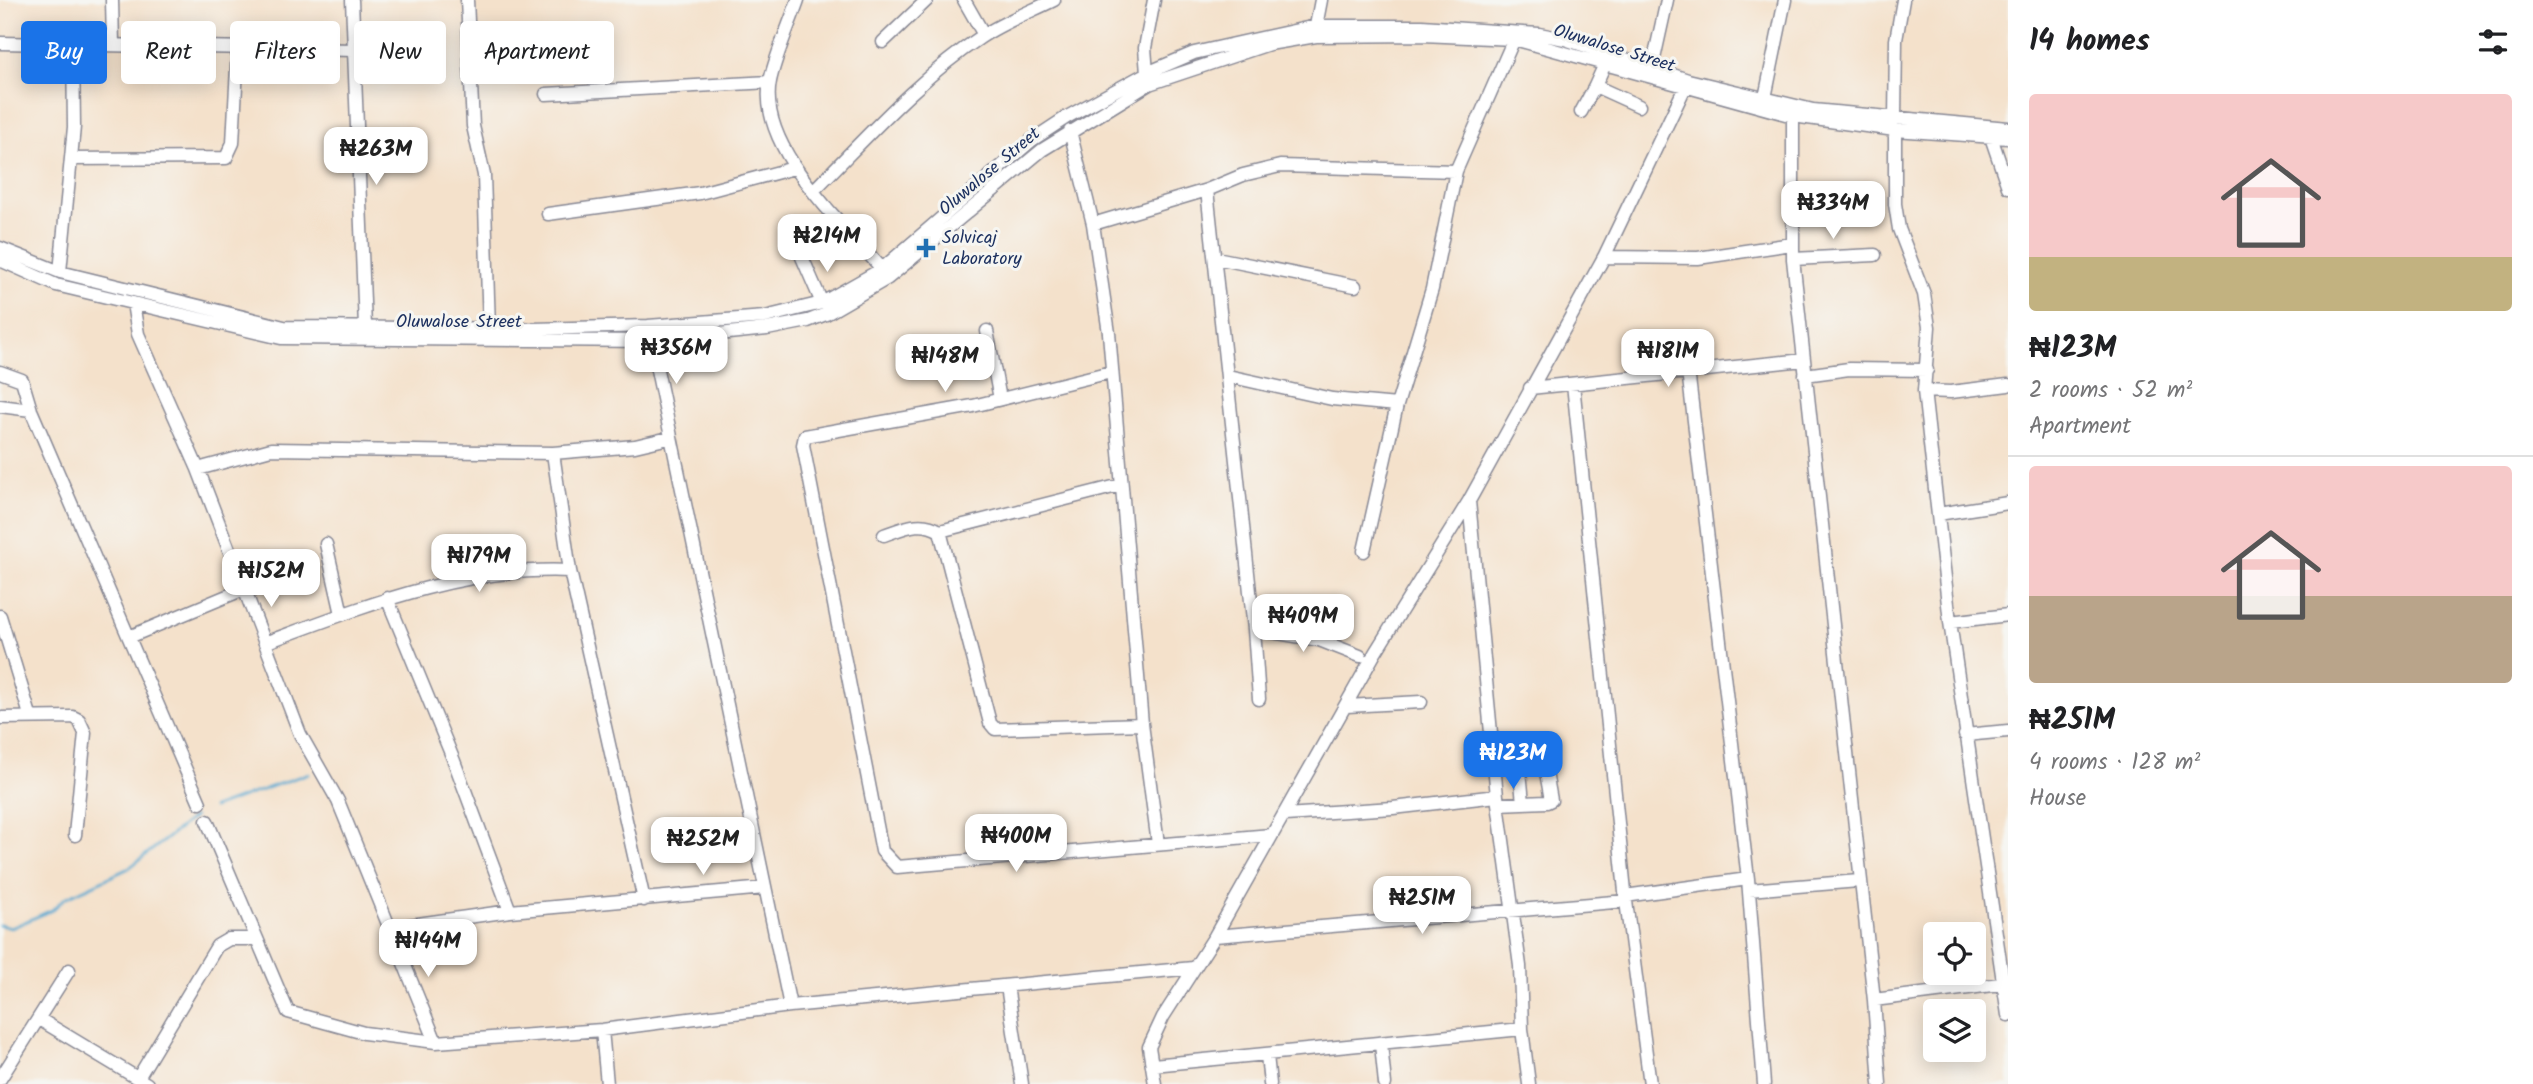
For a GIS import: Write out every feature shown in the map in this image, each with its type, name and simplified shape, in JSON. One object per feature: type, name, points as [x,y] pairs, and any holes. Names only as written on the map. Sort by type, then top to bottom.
[{"type":"street","points":[[112,0],[113,45]]},
{"type":"street","points":[[340,50],[354,50],[352,0]]},
{"type":"street","points":[[467,0],[473,126],[484,175],[489,328]]},
{"type":"street","points":[[798,0],[770,82],[778,142],[794,168],[883,269]]},
{"type":"street","points":[[883,42],[927,0]]},
{"type":"street","points":[[964,0],[984,35]]},
{"type":"street","points":[[814,190],[891,113],[955,55],[984,35],[1054,0]]},
{"type":"street","points":[[1147,73],[1145,48],[1154,0]]},
{"type":"street","points":[[1316,26],[1321,0]]},
{"type":"street","points":[[1652,68],[1667,0]]},
{"type":"street","points":[[1765,98],[1785,0]]},
{"type":"street","points":[[1903,0],[1896,40],[1895,204],[1899,229],[1924,294],[1929,327],[1924,391],[1950,622],[1965,735],[2006,983],[2008,1015]]},
{"type":"street","name":"Oluwalose Street","points":[[0,260],[56,285],[281,338],[454,334],[489,328],[648,326],[765,317],[822,303],[883,269],[1032,141],[1068,117],[1147,73],[1194,54],[1316,26],[1422,26],[1539,34],[1652,68],[1686,84],[1765,98],[1813,110],[1895,125],[2008,128]]},
{"type":"street","name":"Oluwalose Street","points":[[0,248],[60,272],[284,327],[365,327],[454,334],[651,341],[767,329],[808,321],[826,314],[888,278],[1042,150],[1149,85],[1269,44],[1316,36],[1422,35],[1514,40],[1686,84],[1793,116],[2008,138]]},
{"type":"street","points":[[1364,551],[1397,405],[1432,289],[1456,171],[1514,40]]},
{"type":"street","points":[[0,43],[21,44]]},
{"type":"street","points":[[107,45],[230,48]]},
{"type":"street","points":[[1581,111],[1605,64]]},
{"type":"street","points":[[546,94],[770,82]]},
{"type":"street","points":[[60,272],[72,159],[73,84]]},
{"type":"street","points":[[72,159],[226,158],[233,144],[236,84]]},
{"type":"street","points":[[355,84],[365,327]]},
{"type":"street","points":[[1155,1084],[1149,1047],[1285,815],[1375,653],[1469,501],[1604,257],[1686,84]]},
{"type":"street","points":[[1595,86],[1639,106]]},
{"type":"street","points":[[1793,116],[1793,259],[1874,1000],[1880,1084]]},
{"type":"street","points":[[1070,131],[1093,224],[1111,372],[1142,724],[1158,845]]},
{"type":"street","points":[[1991,137],[2008,187]]},
{"type":"street","points":[[1093,224],[1207,190],[1242,175],[1280,166],[1456,171]]},
{"type":"street","points":[[548,214],[700,192],[794,168]]},
{"type":"street","points":[[1207,190],[1254,629],[1259,699]]},
{"type":"street","points":[[1604,257],[1698,258],[1792,244]]},
{"type":"street","points":[[1793,259],[1875,255]]},
{"type":"street","points":[[802,257],[822,303]]},
{"type":"street","points":[[1216,258],[1355,286]]},
{"type":"street","points":[[133,303],[138,334],[198,470],[267,642],[300,734],[338,801],[436,1042]]},
{"type":"street","points":[[987,331],[1000,399]]},
{"type":"street","points":[[651,341],[669,438],[790,1006]]},
{"type":"street","points":[[1530,388],[1804,360]]},
{"type":"street","points":[[1805,375],[1849,369],[1927,370]]},
{"type":"street","points":[[1688,370],[1748,885],[1763,1084]]},
{"type":"street","points":[[0,372],[22,380],[30,410],[200,803]]},
{"type":"street","points":[[1111,372],[1000,399],[805,436],[803,440],[882,851],[897,867],[1271,835]]},
{"type":"street","points":[[1227,376],[1332,399],[1397,405]]},
{"type":"street","points":[[1573,384],[1626,899],[1650,1084]]},
{"type":"street","points":[[1924,391],[1951,392],[2008,385]]},
{"type":"street","points":[[0,406],[30,410]]},
{"type":"street","points":[[198,470],[271,449],[553,453],[635,446],[669,438]]},
{"type":"street","points":[[553,453],[570,571],[643,900]]},
{"type":"street","points":[[940,531],[1121,485]]},
{"type":"street","points":[[1469,501],[1498,800],[1520,966],[1522,1029],[1529,1084]]},
{"type":"street","points":[[1938,514],[2008,503]]},
{"type":"street","points":[[884,535],[910,525],[929,524],[940,531],[995,729],[1142,724]]},
{"type":"street","points":[[326,544],[342,614]]},
{"type":"street","points":[[267,642],[387,598],[509,572],[570,571]]},
{"type":"street","points":[[130,637],[244,589]]},
{"type":"street","points":[[387,598],[454,761],[510,911]]},
{"type":"street","points":[[1950,622],[2008,615]]},
{"type":"street","points":[[0,617],[30,715]]},
{"type":"street","points":[[1254,629],[1319,640],[1360,656]]},
{"type":"street","points":[[1347,706],[1421,702]]},
{"type":"street","points":[[0,718],[30,715],[77,717],[85,733],[75,835]]},
{"type":"street","points":[[1965,735],[2008,731]]},
{"type":"street","points":[[1285,815],[1498,800],[1523,803]]},
{"type":"street","points":[[207,821],[288,1012],[364,1033],[436,1042],[602,1030],[790,1006],[1193,968]]},
{"type":"street","points":[[1215,936],[1513,912],[1748,885],[1860,881]]},
{"type":"street","points":[[389,928],[510,911],[765,888]]},
{"type":"street","points":[[39,1020],[142,1081],[217,946],[229,939],[257,939]]},
{"type":"street","points":[[0,1079],[69,970]]},
{"type":"street","points":[[1874,1000],[2006,983]]},
{"type":"street","points":[[1007,986],[1023,1084]]},
{"type":"street","points":[[1153,1065],[1522,1029]]},
{"type":"street","points":[[602,1030],[607,1084]]},
{"type":"street","points":[[1381,1044],[1385,1084]]},
{"type":"street","points":[[0,1052],[12,1059]]},
{"type":"street","points":[[1267,1055],[1270,1084]]},
{"type":"waterway","points":[[213,808],[309,773]]},
{"type":"waterway","points":[[0,925],[11,928],[52,910],[65,898],[129,868],[194,817]]},
{"type":"place","name":"Solvicaj Laboratory","points":[[926,248]]}]
